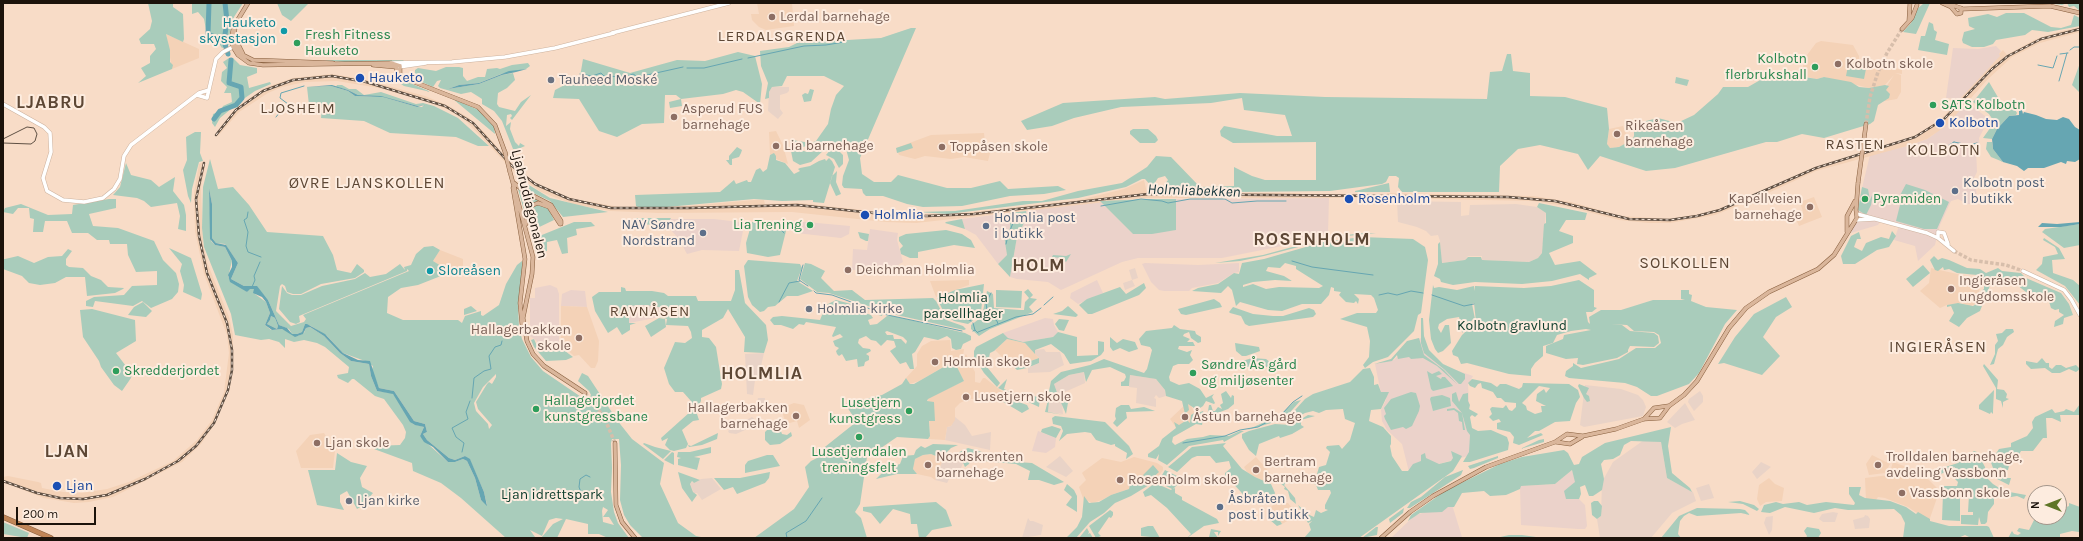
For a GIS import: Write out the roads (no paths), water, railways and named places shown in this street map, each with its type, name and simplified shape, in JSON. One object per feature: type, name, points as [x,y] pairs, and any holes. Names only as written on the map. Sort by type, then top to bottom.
[{"type":"highway","points":[[3,517],[51,538]]},
{"type":"main road","points":[[248,3],[237,21],[232,34],[233,47],[244,60],[255,65],[370,64],[398,66],[511,56],[600,37],[729,3]]},
{"type":"main road","points":[[1902,29],[1909,22],[1913,5],[1922,3]]},
{"type":"main road","points":[[1944,3],[1958,10],[2046,6],[2080,13]]},
{"type":"main road","points":[[237,21],[233,47],[240,54],[261,62],[311,61],[336,64]]},
{"type":"main road","points":[[234,33],[245,56]]},
{"type":"main road","points":[[197,95],[207,98],[215,60],[225,50],[233,47]]},
{"type":"main road","points":[[370,64],[391,62],[427,63]]},
{"type":"main road","points":[[391,62],[398,66],[412,62]]},
{"type":"main road","name":"Ljabrudiagonalen","points":[[398,66],[400,75],[424,87],[466,102],[484,112],[498,130],[526,227],[533,264],[525,306],[524,330],[529,347],[540,362],[585,393]]},
{"type":"main road","points":[[3,104],[44,127],[50,133],[52,141],[51,152],[43,180],[47,191],[63,200],[84,202],[101,198],[112,191],[120,179],[124,156],[129,147],[197,95],[209,90]]},
{"type":"main road","points":[[1555,442],[1570,444],[1583,436],[1616,429],[1644,419],[1660,418],[1669,406],[1694,384],[1729,328],[1746,308],[1769,292],[1822,266],[1836,252],[1846,233],[1855,221],[1858,183],[1866,124]]},
{"type":"main road","points":[[513,182],[524,192],[549,203],[561,222],[559,223],[549,207],[538,203],[528,210],[526,227]]},
{"type":"main road","points":[[513,182],[514,201],[525,259],[520,312],[524,330]]},
{"type":"main road","points":[[1846,233],[1848,216],[1857,197]]},
{"type":"main road","points":[[1850,212],[1941,238]]},
{"type":"main road","points":[[1848,219],[1855,221],[1877,219]]},
{"type":"main road","points":[[1927,233],[1943,232],[1941,238]]},
{"type":"main road","points":[[1938,233],[1954,251]]},
{"type":"main road","points":[[2023,271],[2064,290],[2071,299],[2080,316]]},
{"type":"main road","points":[[1644,419],[1654,408],[1669,406]]},
{"type":"main road","points":[[1660,408],[1662,414]]},
{"type":"main road","points":[[1651,413],[1654,418]]},
{"type":"main road","points":[[1381,538],[1420,504],[1457,481],[1499,461],[1555,442],[1568,434],[1583,436]]},
{"type":"main road","points":[[1573,435],[1574,441]]},
{"type":"main road","points":[[1564,437],[1565,443]]},
{"type":"main road","points":[[615,443],[616,505],[622,522],[635,538]]},
{"type":"water","points":[[527,69],[502,75],[479,84],[448,89],[459,85],[479,83],[509,71]]},
{"type":"water","points":[[332,85],[348,90],[358,95],[381,96],[418,106],[425,105],[417,107],[383,97],[355,96],[348,91],[331,86],[306,87]]},
{"type":"water","points":[[2019,109],[2022,110],[2023,114],[2024,112],[2046,119],[2057,120],[2063,117],[2069,119],[2075,127],[2080,130],[2080,159],[2075,162],[2067,161],[2066,164],[2061,162],[2044,168],[2028,168],[2024,171],[2017,166],[2003,162],[1993,149],[1992,139],[1997,129],[2009,116],[2019,115]]},
{"type":"water","points":[[209,188],[212,204],[212,238],[216,243],[226,245],[238,263],[231,279],[244,286],[257,286],[268,300],[279,325],[287,328],[292,334],[302,332],[305,324],[307,324],[325,334],[343,353],[358,360],[370,361],[379,388],[394,391],[414,421],[425,424],[427,432],[423,434],[427,440],[449,458],[455,460],[465,456],[470,459],[484,492],[487,506],[481,500],[475,478],[467,461],[463,459],[455,462],[448,462],[433,447],[424,442],[420,436],[424,427],[410,422],[393,394],[377,391],[371,376],[369,364],[351,361],[340,353],[324,336],[310,327],[306,328],[303,334],[295,337],[282,329],[272,330],[265,325],[270,313],[266,302],[262,297],[253,293],[254,289],[250,289],[247,292],[230,282],[228,275],[232,267],[232,261],[225,247],[215,245],[210,239]],"holes":[[[271,316],[275,318],[278,326],[277,329],[267,324]]]},
{"type":"water","points":[[2080,222],[2080,224],[2061,227],[2038,227],[2042,223],[2057,224]]},
{"type":"waterway","points":[[209,3],[208,34],[224,41],[228,54]]},
{"type":"waterway","points":[[224,41],[227,21],[225,3]]},
{"type":"waterway","points":[[748,58],[804,46],[844,42]]},
{"type":"waterway","points":[[2070,50],[2074,47],[2080,47]]},
{"type":"waterway","points":[[2059,81],[2067,53]]},
{"type":"waterway","points":[[2060,54],[2068,53]]},
{"type":"waterway","points":[[2038,65],[2053,68],[2057,56]]},
{"type":"waterway","points":[[687,68],[704,68],[742,59]]},
{"type":"waterway","points":[[214,119],[220,111],[236,105],[242,98],[241,87],[229,83],[231,60]]},
{"type":"waterway","points":[[580,74],[592,76],[601,73],[604,76],[626,77],[633,74],[638,77],[683,67]]},
{"type":"waterway","points":[[276,117],[280,112],[288,110],[288,104],[280,98],[281,93],[304,86]]},
{"type":"waterway","points":[[1954,142],[1969,145],[1977,143]]},
{"type":"waterway","points":[[1949,145],[1954,142]]},
{"type":"waterway","name":"Holmliabekken","points":[[1101,206],[1141,199],[1168,203],[1190,199],[1225,199],[1232,203],[1286,201]]},
{"type":"waterway","points":[[248,212],[247,218],[244,220],[248,232],[246,246],[248,252],[261,257]]},
{"type":"waterway","name":"Holmliabekken","points":[[1009,233],[1013,223],[1018,222]]},
{"type":"waterway","points":[[777,225],[784,233]]},
{"type":"waterway","name":"Holmliabekken","points":[[1006,244],[1008,236]]},
{"type":"waterway","points":[[1292,261],[1312,267],[1373,275]]},
{"type":"waterway","points":[[252,287],[255,280],[254,276],[260,262]]},
{"type":"waterway","points":[[803,265],[799,280],[808,286]]},
{"type":"waterway","points":[[779,302],[789,283],[800,281]]},
{"type":"waterway","points":[[814,291],[816,293],[832,295],[873,310]]},
{"type":"waterway","points":[[1379,295],[1388,293],[1397,295],[1411,291],[1423,293]]},
{"type":"waterway","name":"Holmliabekken","points":[[991,293],[986,303],[987,310],[988,314],[997,321],[998,324]]},
{"type":"waterway","points":[[1432,295],[1464,306],[1474,304]]},
{"type":"waterway","points":[[1044,305],[1053,297]]},
{"type":"waterway","points":[[978,332],[1016,317],[1033,314],[1041,308]]},
{"type":"waterway","points":[[944,312],[956,313],[971,321]]},
{"type":"waterway","points":[[883,314],[962,331]]},
{"type":"waterway","points":[[973,323],[975,330]]},
{"type":"waterway","points":[[973,331],[975,330],[978,333]]},
{"type":"waterway","points":[[472,398],[474,378],[484,371],[491,369],[489,356],[495,347],[501,345],[502,341]]},
{"type":"waterway","points":[[1183,443],[1225,436],[1240,430],[1258,427],[1282,414],[1293,402],[1302,396]]},
{"type":"waterway","points":[[462,452],[464,443],[456,437],[452,428],[468,419],[466,412],[470,401]]},
{"type":"waterway","points":[[584,500],[579,487],[580,479],[586,475],[590,477]]},
{"type":"waterway","points":[[787,538],[786,533],[806,521],[822,498]]},
{"type":"tunnel","points":[[1866,124],[1870,97],[1878,72],[1887,53],[1902,29]]},
{"type":"tunnel","points":[[1954,251],[1971,260],[2006,265],[2023,271]]},
{"type":"tunnel","points":[[585,393],[604,417],[615,443]]},
{"type":"tram line","points":[[3,139],[27,127],[34,128],[37,134],[35,141],[31,144],[3,143]]},
{"type":"railway","points":[[216,135],[236,110],[263,91],[293,80],[332,76],[366,82],[445,106],[473,123],[511,165],[535,184],[569,199],[611,208],[689,208],[797,205],[893,215],[927,216],[974,214],[1148,194],[1508,197],[1555,201],[1629,219],[1670,220],[1697,216],[1720,210],[1816,168],[1915,137],[1944,119],[1992,69],[2008,56],[2041,39],[2080,29]]},
{"type":"railway","points":[[3,481],[37,493],[60,498],[83,499],[107,495],[145,479],[178,461],[196,446],[214,423],[228,390],[232,370],[232,350],[227,323],[207,273],[199,236],[196,199],[204,163]]},
{"type":"place","name":"Lerdal barnehage","points":[[772,17]]},
{"type":"place","name":"Hauketo skysstasjon","points":[[284,31]]},
{"type":"place","name":"Fresh Fitness Hauketo","points":[[297,43]]},
{"type":"place","name":"Kolbotn skole","points":[[1838,64]]},
{"type":"place","name":"Kolbotn flerbrukshall","points":[[1815,67]]},
{"type":"place","name":"Hauketo","points":[[360,78]]},
{"type":"place","name":"Tauheed Moské","points":[[551,80]]},
{"type":"place","name":"SATS Kolbotn","points":[[1933,105]]},
{"type":"place","name":"Asperud FUS barnehage","points":[[674,117]]},
{"type":"place","name":"Kolbotn","points":[[1940,123]]},
{"type":"place","name":"Rikeåsen barnehage","points":[[1617,134]]},
{"type":"place","name":"Lia barnehage","points":[[776,146]]},
{"type":"place","name":"Toppåsen skole","points":[[942,147]]},
{"type":"place","name":"Kolbotn post i butikk","points":[[1955,191]]},
{"type":"place","name":"Rosenholm","points":[[1349,199]]},
{"type":"place","name":"Pyramiden","points":[[1865,199]]},
{"type":"place","name":"Kapellveien barnehage","points":[[1810,207]]},
{"type":"place","name":"Holmlia","points":[[865,215]]},
{"type":"place","name":"Lia Trening","points":[[810,225]]},
{"type":"place","name":"Holmlia post i butikk","points":[[986,226]]},
{"type":"place","name":"NAV Søndre Nordstrand","points":[[703,233]]},
{"type":"place","name":"Deichman Holmlia","points":[[848,270]]},
{"type":"place","name":"Sloreåsen","points":[[430,271]]},
{"type":"place","name":"Ingieråsen ungdomsskole","points":[[1951,289]]},
{"type":"place","name":"Holmlia kirke","points":[[809,309]]},
{"type":"place","name":"Hallagerbakken skole","points":[[579,338]]},
{"type":"place","name":"Holmlia skole","points":[[935,362]]},
{"type":"place","name":"Skredderjordet","points":[[116,371]]},
{"type":"place","name":"Søndre Ås gård og miljøsenter","points":[[1193,373]]},
{"type":"place","name":"Lusetjern skole","points":[[966,397]]},
{"type":"place","name":"Hallagerjordet kunstgressbane","points":[[536,409]]},
{"type":"place","name":"Lusetjern kunstgress","points":[[909,411]]},
{"type":"place","name":"Hallagerbakken barnehage","points":[[796,416]]},
{"type":"place","name":"Åstun barnehage","points":[[1185,417]]},
{"type":"place","name":"Lusetjerndalen treningsfelt","points":[[859,437]]},
{"type":"place","name":"Ljan skole","points":[[317,443]]},
{"type":"place","name":"Nordskrenten barnehage","points":[[928,465]]},
{"type":"place","name":"Trolldalen barnehage, avdeling Vassbonn","points":[[1878,465]]},
{"type":"place","name":"Bertram barnehage","points":[[1256,470]]},
{"type":"place","name":"Rosenholm skole","points":[[1120,480]]},
{"type":"place","name":"Ljan","points":[[57,486]]},
{"type":"place","name":"Vassbonn skole","points":[[1902,493]]},
{"type":"place","name":"Ljan kirke","points":[[349,501]]},
{"type":"place","name":"Åsbråten post i butikk","points":[[1220,507]]},
{"type":"district","name":"LERDALSGRENDA","points":[[782,37]]},
{"type":"district","name":"LJABRU","points":[[51,103]]},
{"type":"district","name":"LJOSHEIM","points":[[298,109]]},
{"type":"district","name":"RASTEN","points":[[1855,145]]},
{"type":"district","name":"KOLBOTN","points":[[1944,150]]},
{"type":"district","name":"ØVRE LJANSKOLLEN","points":[[367,183]]},
{"type":"district","name":"ROSENHOLM","points":[[1312,240]]},
{"type":"district","name":"SOLKOLLEN","points":[[1685,263]]},
{"type":"district","name":"HOLM","points":[[1039,266]]},
{"type":"district","name":"RAVNÅSEN","points":[[650,312]]},
{"type":"district","name":"INGIERÅSEN","points":[[1938,347]]},
{"type":"district","name":"HOLMLIA","points":[[762,374]]},
{"type":"district","name":"LJAN","points":[[67,452]]},
{"type":"park label","name":"Holmlia parsellhager","points":[[963,306]]},
{"type":"park label","name":"Kolbotn gravlund","points":[[1512,326]]},
{"type":"park label","name":"Ljan idrettspark","points":[[552,495]]}]
